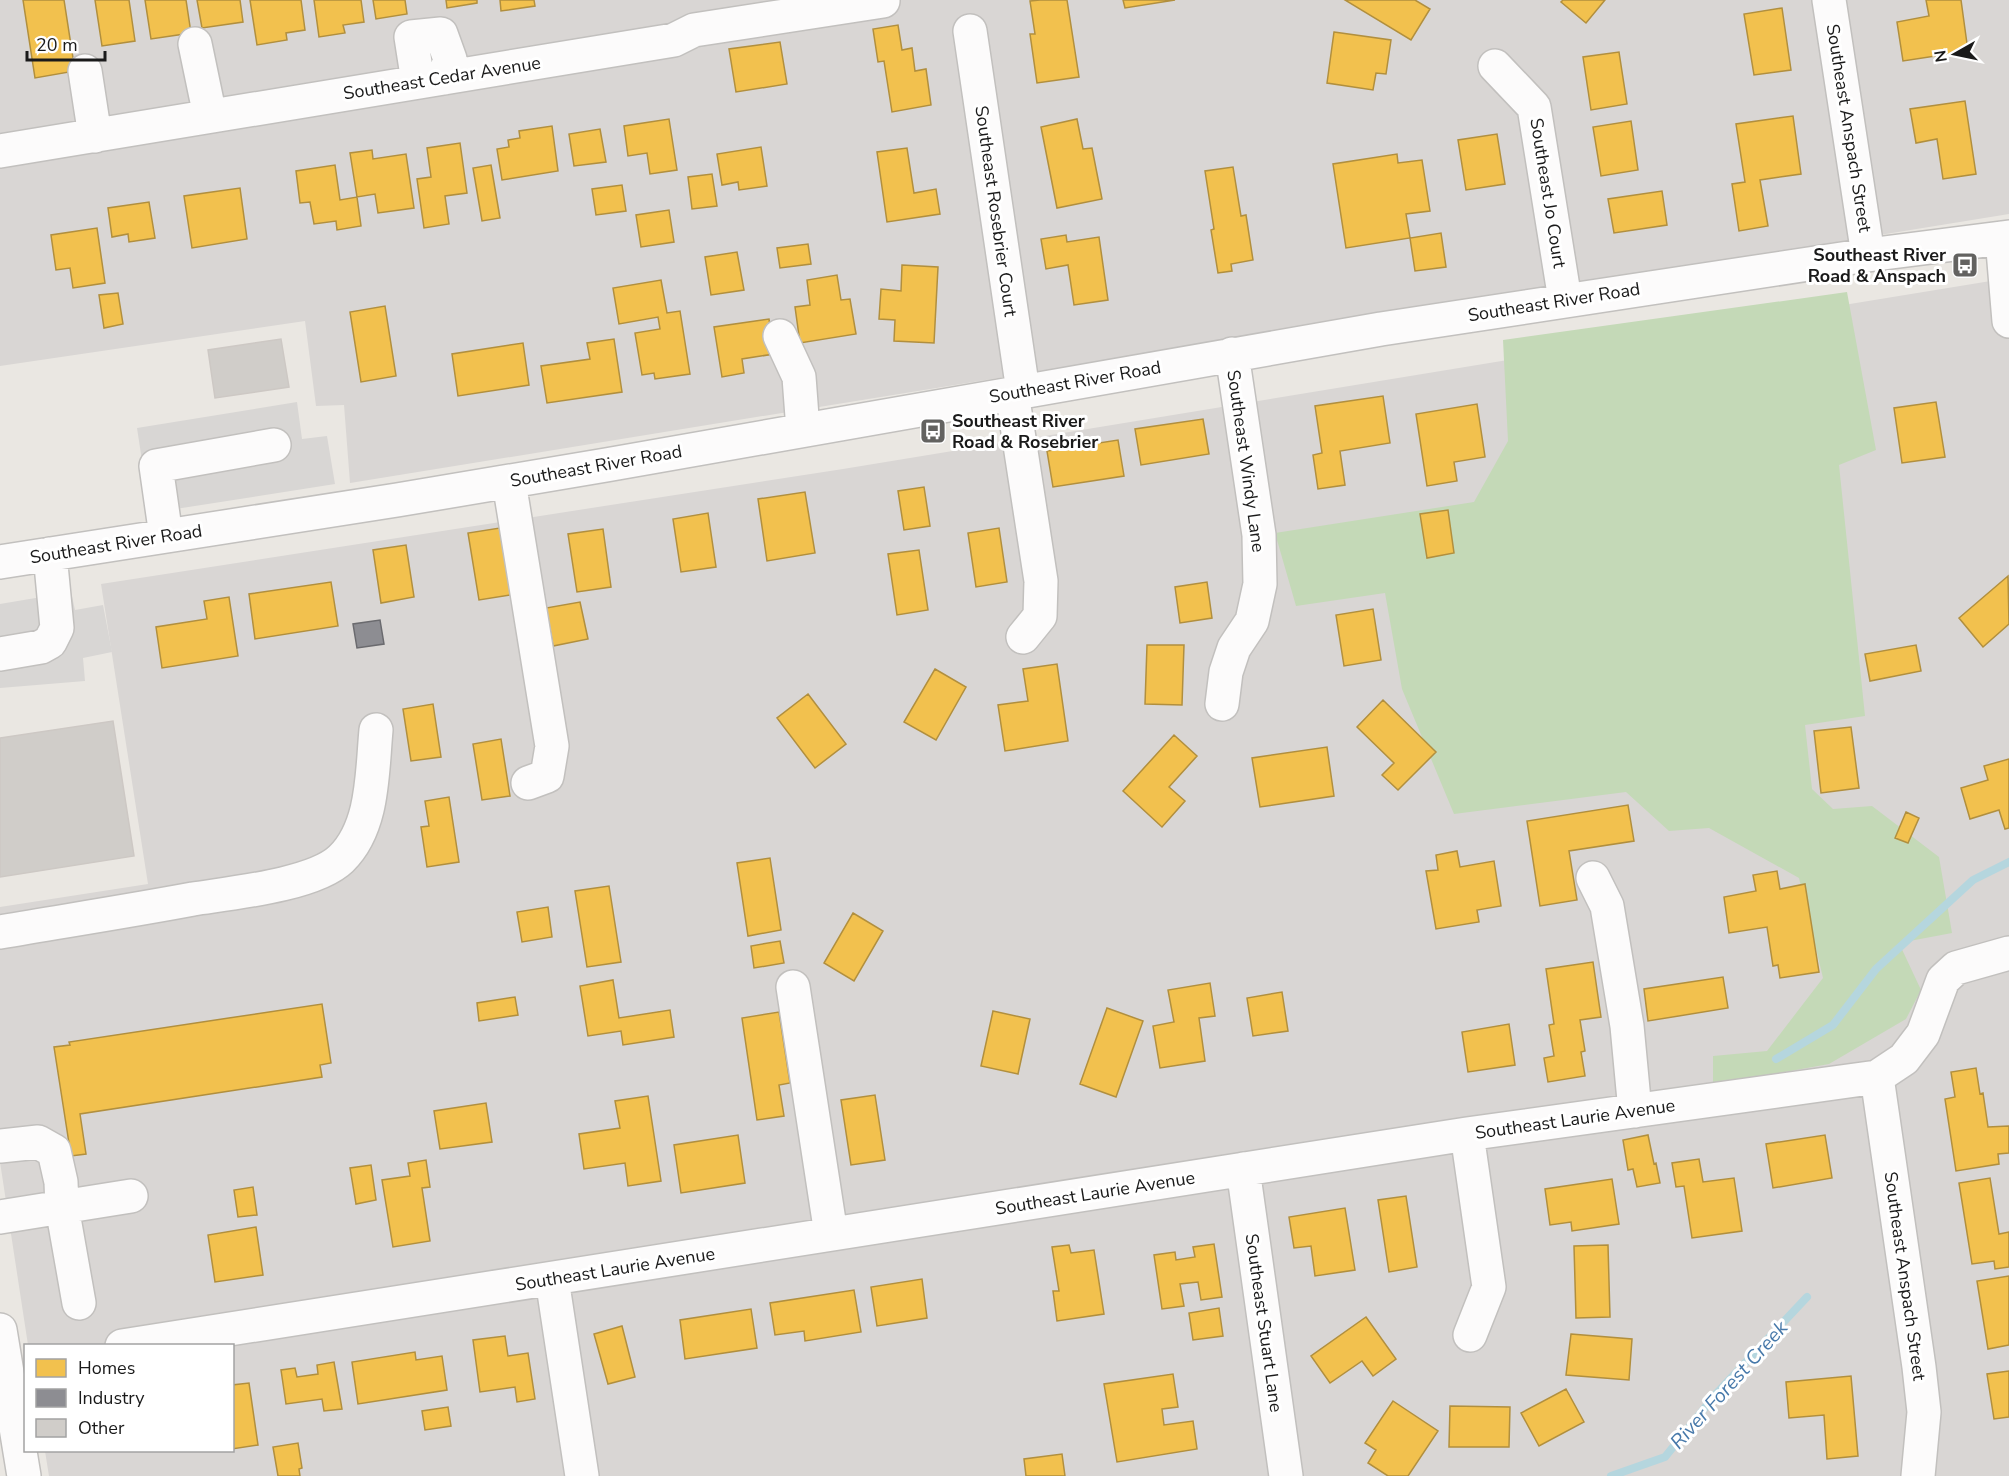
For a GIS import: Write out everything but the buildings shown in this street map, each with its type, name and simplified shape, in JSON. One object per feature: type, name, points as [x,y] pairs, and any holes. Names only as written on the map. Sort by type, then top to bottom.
[{"type":"street","name":"Southeast Anspach Street","points":[[1829,0],[1868,255]]},
{"type":"street","name":"Southeast Cedar Avenue","points":[[0,151],[674,40],[694,30],[883,1]]},
{"type":"street","name":"Southeast Rosebrier Court","points":[[970,31],[1041,581],[1040,616],[1023,637]]},
{"type":"street","points":[[195,44],[210,116]]},
{"type":"street","name":"Southeast Jo Court","points":[[1495,66],[1534,107],[1565,300]]},
{"type":"street","points":[[85,71],[95,136]]},
{"type":"street","name":"Southeast River Road","points":[[1,556],[50,554],[166,537],[508,482],[1232,354],[1565,300],[2006,237]]},
{"type":"street","points":[[2006,237],[2009,321]]},
{"type":"street","points":[[780,336],[799,377],[804,430]]},
{"type":"street","name":"Southeast Windy Lane","points":[[1222,704],[1226,672],[1234,648],[1252,621],[1260,584],[1259,535],[1232,354]]},
{"type":"street","points":[[166,537],[156,466],[273,445]]},
{"type":"street","points":[[508,482],[552,746],[547,776],[528,783]]},
{"type":"street","points":[[0,654],[41,647],[50,642],[57,628],[50,554]]},
{"type":"street","points":[[0,932],[251,889],[300,879],[327,869],[341,859],[356,839],[367,813],[376,730]]},
{"type":"street","points":[[1593,878],[1607,906],[1627,1026],[1635,1111]]},
{"type":"street","name":"Southeast Laurie Avenue","points":[[135,1344],[1467,1134],[1876,1077],[1904,1059],[1923,1034],[1943,980],[1956,968],[2009,953]]},
{"type":"street","points":[[793,987],[831,1234]]},
{"type":"street","name":"Southeast Anspach Street","points":[[1876,1077],[1924,1412],[1918,1476]]},
{"type":"street","points":[[1467,1134],[1489,1287],[1470,1335]]},
{"type":"street","points":[[0,1146],[38,1143],[54,1151],[61,1182],[62,1207],[78,1303]]},
{"type":"street","name":"Southeast Stuart Lane","points":[[1243,1169],[1286,1476]]},
{"type":"street","points":[[0,1217],[131,1196]]},
{"type":"street","points":[[552,1279],[582,1476]]},
{"type":"street","points":[[0,1330],[10,1363],[24,1476]]},
{"type":"shaded area","points":[[0,0],[2009,0],[2009,214],[350,483],[344,405],[316,406],[305,321],[0,366]]},
{"type":"shaded area","points":[[2009,278],[2009,1476],[49,1476],[45,1452],[234,1452],[234,1344],[28,1344],[0,1162],[0,907],[148,884],[101,584],[843,469]]},
{"type":"shaded area","points":[[297,402],[302,439],[327,436],[335,484],[150,513],[137,428]]},
{"type":"shaded area","points":[[71,592],[75,610],[103,605],[112,652],[83,658],[85,681],[0,688],[0,604]]},
{"type":"green space","points":[[1847,292],[1876,450],[1839,465],[1865,716],[1805,725],[1812,789],[1833,809],[1872,806],[1939,857],[1952,933],[1899,943],[1921,990],[1906,1019],[1829,1064],[1713,1085],[1713,1056],[1767,1051],[1823,978],[1799,878],[1709,828],[1669,831],[1626,792],[1454,814],[1402,689],[1385,593],[1296,606],[1275,533],[1474,502],[1508,441],[1503,340]]},
{"type":"waterway","name":"River Forest Creek","points":[[1776,1059],[1833,1025],[1876,969],[1973,880],[2009,862]]},
{"type":"waterway","name":"River Forest Creek","points":[[1611,1476],[1665,1457],[1716,1394],[1807,1297]]},
{"type":"place","name":"Southeast River Road & Anspach","points":[[1965,265]]},
{"type":"place","name":"Southeast River Road & Rosebrier","points":[[933,431]]}]
